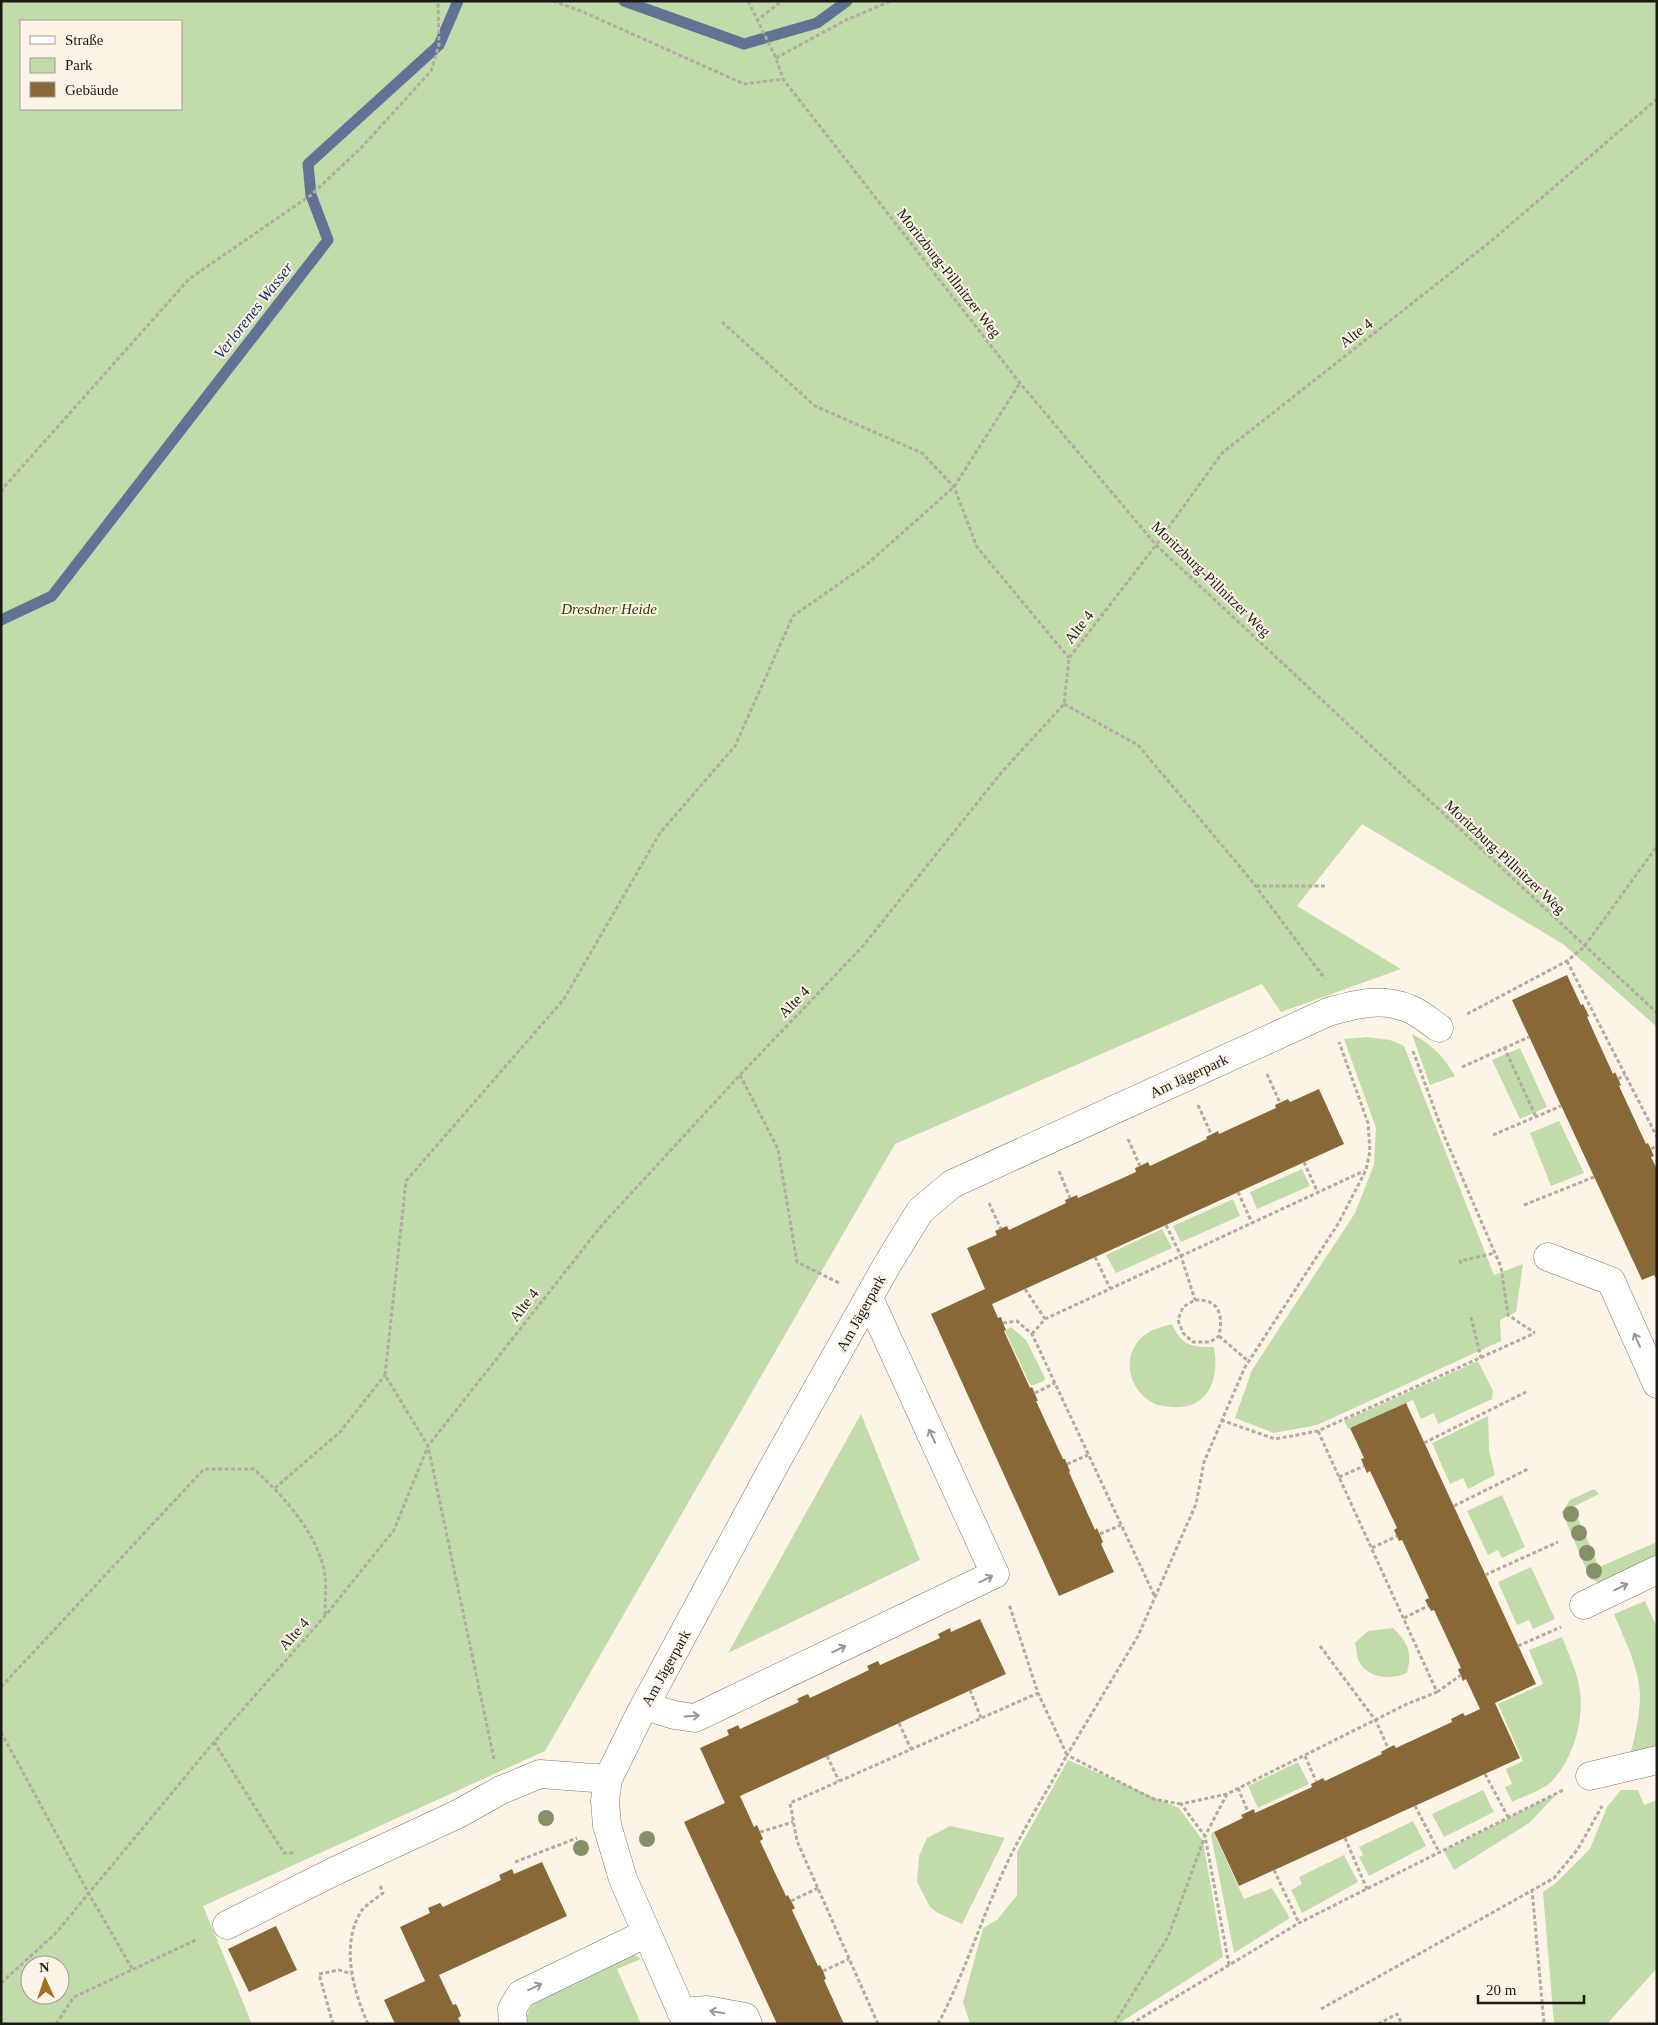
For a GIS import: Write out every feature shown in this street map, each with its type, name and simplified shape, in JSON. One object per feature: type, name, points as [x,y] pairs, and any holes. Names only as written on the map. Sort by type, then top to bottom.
[{"type":"street","name":"Am Jägerpark","points":[[684,2018],[622,1879],[607,1825],[605,1801],[608,1779],[645,1706],[776,1464],[887,1264],[920,1211],[952,1184],[1328,1012],[1376,1002],[1395,1004],[1411,1009],[1439,1028]]},
{"type":"street","points":[[1548,1257],[1611,1281],[1657,1384]]},
{"type":"street","points":[[645,1706],[674,1715],[695,1718],[995,1574],[869,1298]]},
{"type":"street","points":[[1584,1605],[1657,1570]]},
{"type":"street","points":[[1590,1776],[1657,1760]]},
{"type":"street","points":[[227,1925],[366,1856],[458,1814],[500,1790],[540,1774],[608,1779]]},
{"type":"street","points":[[513,2024],[512,2009],[521,1994],[647,1933]]},
{"type":"street","points":[[684,2018],[707,2010],[745,2017],[748,2024]]},
{"type":"path","points":[[1,492],[4,486],[189,279],[311,194],[361,148],[431,71],[439,45],[438,1]]},
{"type":"path","points":[[553,1],[581,11],[744,84],[784,79]]},
{"type":"path","points":[[748,1],[756,21],[782,1]]},
{"type":"path","points":[[776,58],[846,20],[891,1]]},
{"type":"path","name":"Moritzburg-Pillnitzer Weg","points":[[756,21],[776,58],[784,79],[1020,383],[1156,545],[1657,1013]]},
{"type":"path","name":"Alte 4","points":[[1,1983],[56,1934],[214,1742],[325,1616],[394,1530],[428,1446],[602,1225],[740,1075],[863,946],[1001,773],[1064,704],[1069,658],[1156,545],[1222,453],[1490,242],[1657,99]]},
{"type":"path","points":[[722,322],[815,406],[922,453],[954,487],[977,547],[1069,658]]},
{"type":"path","points":[[275,1488],[340,1432],[386,1375],[406,1181],[564,999],[660,833],[735,746],[793,616],[866,565],[954,487],[1020,383]]},
{"type":"path","points":[[938,2024],[955,1992],[982,1921],[1012,1854],[1067,1755],[1138,1636],[1196,1504],[1204,1462],[1248,1361],[1338,1224],[1366,1170],[1370,1151],[1368,1123],[1328,1012],[1332,988],[1255,886],[1138,745],[1064,704]]},
{"type":"path","points":[[1439,1028],[1567,960],[1584,946],[1657,846]]},
{"type":"path","points":[[1255,886],[1325,886]]},
{"type":"path","points":[[1567,960],[1657,1137]]},
{"type":"path","points":[[1221,1420],[1275,1439],[1318,1430],[1535,1334],[1508,1315],[1501,1267],[1445,1138],[1395,1004]]},
{"type":"path","points":[[1586,1009],[1590,1006]]},
{"type":"path","points":[[1462,1066],[1529,1037]]},
{"type":"path","points":[[1504,1047],[1536,1117]]},
{"type":"path","points":[[740,1075],[778,1149],[798,1262],[869,1298]]},
{"type":"path","points":[[1618,1079],[1626,1075]]},
{"type":"path","points":[[1270,1080],[1280,1103]]},
{"type":"path","points":[[1492,1135],[1561,1106]]},
{"type":"path","points":[[1200,1111],[1211,1134]]},
{"type":"path","points":[[1128,1138],[1140,1166]]},
{"type":"path","points":[[1651,1149],[1657,1146]]},
{"type":"path","points":[[1304,1162],[1318,1192]]},
{"type":"path","points":[[1032,1334],[1045,1319],[1366,1170]]},
{"type":"path","points":[[1524,1205],[1594,1177]]},
{"type":"path","points":[[1238,1192],[1252,1223]]},
{"type":"path","points":[[1166,1225],[1181,1256],[1195,1300]]},
{"type":"path","points":[[1462,1264],[1460,1261],[1495,1253]]},
{"type":"path","points":[[1095,1257],[1110,1288]]},
{"type":"path","points":[[1025,1289],[1045,1319]]},
{"type":"path","points":[[1195,1300],[1205,1300],[1216,1306],[1220,1314],[1219,1336],[1210,1342],[1193,1342],[1183,1333],[1178,1320],[1183,1307],[1195,1300]]},
{"type":"path","points":[[1471,1317],[1481,1358]]},
{"type":"path","points":[[1003,1323],[1016,1321],[1032,1334],[1155,1598]]},
{"type":"path","points":[[1219,1336],[1248,1361]]},
{"type":"path","points":[[386,1375],[428,1446],[500,1790]]},
{"type":"path","points":[[1035,1393],[1055,1383]]},
{"type":"path","points":[[1424,1443],[1526,1392]]},
{"type":"path","points":[[1318,1430],[1437,1692]]},
{"type":"path","points":[[1067,1464],[1088,1455]]},
{"type":"path","points":[[1339,1477],[1364,1466]]},
{"type":"path","points":[[1,1686],[204,1469],[254,1469],[275,1488],[308,1531],[324,1570],[325,1616]]},
{"type":"path","points":[[1454,1506],[1528,1469]]},
{"type":"path","points":[[1100,1534],[1121,1525]]},
{"type":"path","points":[[1372,1548],[1397,1536]]},
{"type":"path","points":[[1485,1575],[1558,1542]]},
{"type":"path","points":[[995,1574],[1008,1600],[1038,1693],[1067,1755],[1153,1799],[1181,1804],[1227,1794],[1407,1704],[1437,1692],[1460,1675]]},
{"type":"path","points":[[1404,1618],[1428,1606]]},
{"type":"path","points":[[1518,1646],[1544,1634]]},
{"type":"path","points":[[1320,1646],[1376,1721],[1388,1748]]},
{"type":"path","points":[[970,1690],[981,1718]]},
{"type":"path","points":[[878,2024],[797,1841],[790,1803],[1038,1693]]},
{"type":"path","points":[[899,1723],[911,1749]]},
{"type":"path","points":[[1,1732],[132,1970]]},
{"type":"path","points":[[214,1742],[284,1853],[328,1854],[335,1871]]},
{"type":"path","points":[[827,1756],[839,1781]]},
{"type":"path","points":[[1305,1756],[1316,1781]]},
{"type":"path","points":[[1320,2009],[1554,1878],[1578,1849],[1620,1770]]},
{"type":"path","points":[[1485,1774],[1508,1818]]},
{"type":"path","points":[[1131,2024],[1299,1923],[1590,1776]]},
{"type":"path","points":[[1238,1788],[1248,1812]]},
{"type":"path","points":[[1114,2024],[1168,1937],[1205,1836],[1227,1794]]},
{"type":"path","points":[[1181,1804],[1205,1836],[1229,1965]]},
{"type":"path","points":[[1415,1806],[1439,1852]]},
{"type":"path","points":[[760,1832],[794,1822]]},
{"type":"path","points":[[515,1862],[585,1836]]},
{"type":"path","points":[[1345,1838],[1367,1888]]},
{"type":"path","points":[[366,1856],[383,1893],[363,1909],[354,1928],[351,1950],[352,1974],[358,2000],[368,2024]]},
{"type":"path","points":[[1274,1870],[1299,1923]]},
{"type":"path","points":[[791,1901],[818,1888]]},
{"type":"path","points":[[1532,1889],[1544,2024]]},
{"type":"path","points":[[56,2024],[74,1997],[227,1925]]},
{"type":"path","points":[[823,1971],[849,1959]]},
{"type":"path","points":[[333,2024],[319,1974],[339,1970],[352,1974]]},
{"type":"path","points":[[1378,2024],[1397,2014],[1402,2024]]},
{"type":"green space","name":"Dresdner Heide","points":[[1,1],[1657,1],[1657,1027],[1563,944],[1362,824],[1297,906],[1401,969],[1281,1012],[1262,984],[895,1144],[545,1751],[203,1906],[252,2024],[1,2024]]},
{"type":"green space","points":[[1412,1034],[1426,1042],[1437,1052],[1455,1076],[1430,1085]]},
{"type":"green space","points":[[1367,1037],[1390,1040],[1404,1046],[1494,1275],[1523,1264],[1516,1312],[1500,1320],[1501,1341],[1317,1425],[1274,1433],[1235,1418],[1252,1370],[1355,1213],[1374,1165],[1376,1128],[1344,1039]]},
{"type":"green space","points":[[1520,1048],[1547,1107],[1520,1119],[1492,1060]]},
{"type":"green space","points":[[1559,1121],[1584,1173],[1551,1186],[1530,1133]]},
{"type":"green space","points":[[1302,1169],[1310,1186],[1257,1209],[1250,1192]]},
{"type":"green space","points":[[1233,1199],[1240,1216],[1181,1242],[1173,1226]]},
{"type":"green space","points":[[1162,1229],[1172,1248],[1116,1273],[1106,1255]]},
{"type":"green space","points":[[1172,1324],[1180,1337],[1188,1344],[1214,1347],[1215,1370],[1209,1390],[1195,1404],[1184,1407],[1171,1407],[1153,1403],[1138,1390],[1130,1373],[1131,1355],[1141,1338],[1151,1331]]},
{"type":"green space","points":[[1011,1327],[1026,1340],[1045,1378],[1044,1381],[1031,1386],[1005,1331]]},
{"type":"green space","points":[[1478,1361],[1493,1391],[1492,1399],[1438,1424],[1434,1413],[1421,1419],[1413,1400],[1348,1429],[1344,1421]]},
{"type":"green space","points":[[861,1414],[920,1560],[728,1653]]},
{"type":"green space","points":[[1488,1416],[1489,1450],[1495,1475],[1468,1489],[1463,1478],[1450,1484],[1432,1443]]},
{"type":"green space","points":[[1594,1489],[1599,1494],[1573,1507],[1599,1567],[1657,1542],[1657,1563],[1604,1586],[1590,1578],[1562,1512],[1570,1500]]},
{"type":"green space","points":[[1502,1495],[1525,1547],[1502,1558],[1498,1550],[1488,1555],[1467,1511]]},
{"type":"green space","points":[[1531,1567],[1555,1619],[1533,1629],[1529,1620],[1517,1625],[1498,1582]]},
{"type":"green space","points":[[1645,1601],[1657,1628],[1657,1748],[1629,1761],[1639,1711],[1639,1685],[1630,1653],[1614,1614]]},
{"type":"green space","points":[[1393,1628],[1403,1639],[1408,1649],[1407,1673],[1386,1677],[1367,1671],[1358,1659],[1355,1643],[1368,1631]]},
{"type":"green space","points":[[1562,1637],[1575,1671],[1580,1692],[1580,1715],[1575,1739],[1566,1762],[1549,1784],[1512,1802],[1505,1787],[1512,1784],[1506,1769],[1523,1761],[1498,1704],[1543,1684],[1529,1650]]},
{"type":"green space","points":[[1068,1760],[1179,1808],[1203,1841],[1223,1957],[1118,2024],[970,2024],[963,2002],[983,1928],[997,1920],[1017,1895],[1017,1852]]},
{"type":"green space","points":[[1298,1762],[1309,1784],[1258,1808],[1248,1786]]},
{"type":"green space","points":[[1483,1790],[1494,1812],[1444,1837],[1432,1814]]},
{"type":"green space","points":[[1621,1790],[1638,1790],[1644,1805],[1657,1800],[1657,1968],[1607,2024],[1554,2024],[1543,1892],[1557,1882],[1590,1849],[1607,1807]]},
{"type":"green space","points":[[1558,1793],[1529,1823],[1454,1870],[1444,1851]]},
{"type":"green space","points":[[1413,1821],[1426,1846],[1369,1876],[1359,1857],[1363,1855],[1359,1847]]},
{"type":"green space","points":[[950,1826],[1005,1838],[962,1924],[938,1913],[930,1907],[917,1882],[919,1856],[927,1838]]},
{"type":"green space","points":[[1213,1831],[1244,1899],[1272,1888],[1290,1918],[1234,1953],[1211,1835]]},
{"type":"green space","points":[[1344,1855],[1358,1882],[1302,1913],[1291,1890],[1302,1884],[1299,1877]]},
{"type":"green space","points":[[631,1953],[641,1959],[617,1969],[641,2024],[526,2024],[527,2015],[537,1994]]},
{"type":"building","points":[[1567,975],[1581,1005],[1583,1004],[1589,1016],[1587,1017],[1613,1074],[1615,1072],[1621,1085],[1619,1086],[1646,1144],[1648,1143],[1654,1156],[1651,1157],[1657,1169],[1657,1280],[1654,1275],[1642,1280],[1512,1000]]},
{"type":"building","points":[[1319,1089],[1344,1144],[992,1304],[998,1318],[1001,1317],[1006,1330],[1004,1331],[1030,1388],[1032,1387],[1038,1401],[1036,1401],[1063,1459],[1065,1459],[1095,1530],[1097,1528],[1103,1542],[1101,1544],[1114,1572],[1059,1596],[931,1314],[985,1289],[967,1248],[997,1235],[995,1231],[1007,1226],[1009,1230],[1066,1203],[1065,1200],[1077,1195],[1078,1198],[1136,1172],[1135,1168],[1148,1162],[1150,1166],[1207,1139],[1206,1137],[1218,1131],[1219,1134],[1276,1108],[1275,1105],[1288,1099],[1290,1102]]},
{"type":"building","points":[[1406,1403],[1536,1684],[1495,1703],[1520,1758],[1239,1886],[1214,1832],[1243,1818],[1241,1815],[1254,1809],[1255,1813],[1312,1787],[1311,1784],[1323,1778],[1325,1781],[1382,1754],[1381,1752],[1394,1745],[1396,1748],[1452,1722],[1451,1719],[1463,1713],[1465,1716],[1480,1709],[1466,1679],[1463,1681],[1458,1669],[1461,1668],[1434,1610],[1431,1611],[1425,1600],[1429,1598],[1402,1540],[1399,1541],[1394,1530],[1397,1528],[1370,1471],[1367,1473],[1361,1459],[1364,1458],[1350,1428]]},
{"type":"building","points":[[980,1619],[1006,1674],[740,1796],[754,1827],[757,1825],[763,1839],[760,1841],[786,1896],[788,1895],[795,1908],[792,1910],[818,1966],[820,1965],[823,1971],[826,1979],[824,1980],[844,2024],[777,2024],[684,1822],[725,1803],[700,1748],[729,1735],[727,1730],[738,1725],[740,1729],[799,1702],[797,1699],[803,1696],[808,1694],[810,1698],[869,1670],[867,1666],[878,1661],[880,1665],[940,1638],[938,1634],[950,1628],[951,1632]]},
{"type":"building","points":[[542,1862],[567,1916],[439,1975],[453,2005],[456,2004],[459,2010],[461,2016],[458,2018],[461,2024],[395,2024],[384,2000],[425,1981],[400,1927],[430,1913],[428,1908],[440,1903],[443,1907],[501,1880],[499,1875],[512,1869],[514,1874]]},
{"type":"building","points":[[276,1926],[297,1970],[249,1992],[228,1949]]},
{"type":"waterway","name":"Verlorenes Wasser","points":[[1,620],[52,596],[328,240],[311,195],[308,164],[439,45],[458,1]]},
{"type":"waterway","name":"Verlorenes Wasser","points":[[624,1],[744,44],[817,23],[847,1]]}]
